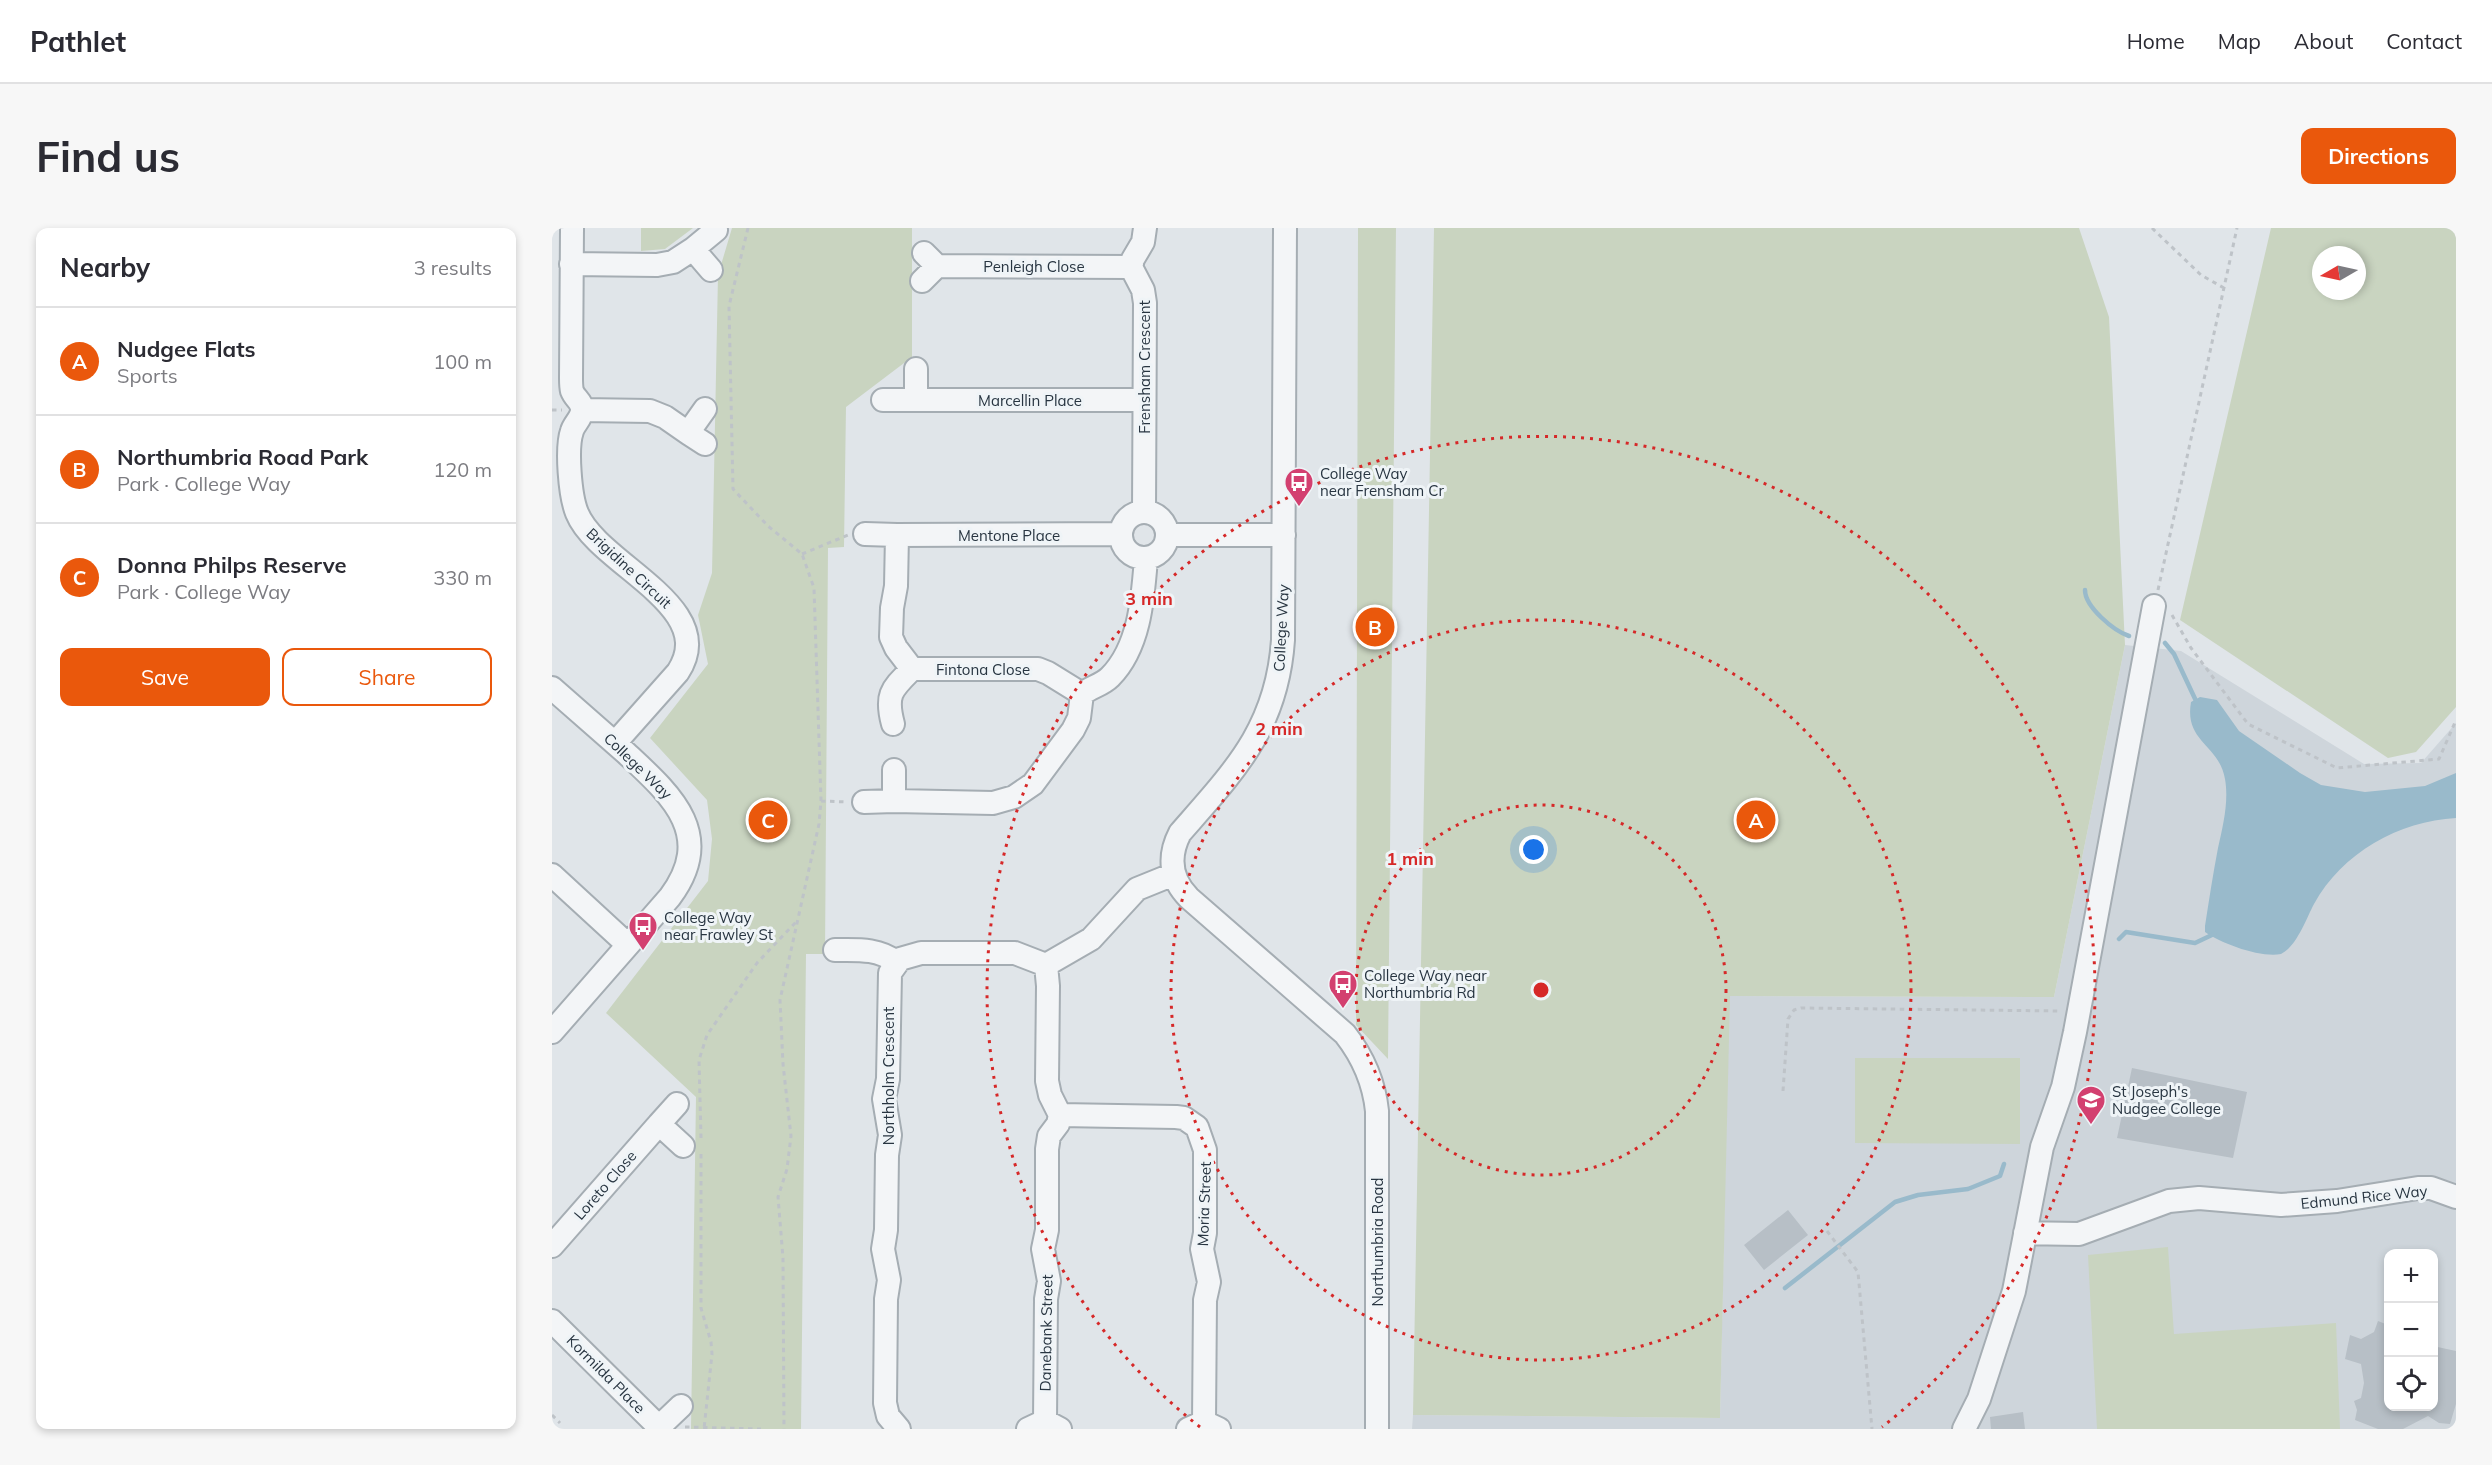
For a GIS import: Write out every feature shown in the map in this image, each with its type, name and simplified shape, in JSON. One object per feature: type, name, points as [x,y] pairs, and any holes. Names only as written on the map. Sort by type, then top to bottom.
[{"type":"street","points":[[572,228],[571,378],[572,391],[582,410],[650,411],[665,417],[696,439],[705,409]]},
{"type":"street","points":[[1131,267],[1143,242],[1145,228]]},
{"type":"street","name":"College Way","points":[[1174,874],[1172,864],[1174,848],[1180,832],[1246,753],[1260,731],[1273,700],[1281,665],[1284,535],[1285,228]]},
{"type":"street","points":[[572,264],[657,265],[673,262],[716,230]]},
{"type":"street","points":[[693,249],[711,270]]},
{"type":"street","name":"Penleigh Close","points":[[927,267],[1131,267]]},
{"type":"street","name":"Frensham Crescent","points":[[1131,267],[1144,296],[1144,512]]},
{"type":"street","points":[[916,369],[916,400]]},
{"type":"street","name":"Marcellin Place","points":[[883,400],[1144,400]]},
{"type":"street","name":"Brigidine Circuit","points":[[582,410],[571,438],[571,494],[578,516],[597,542],[674,609],[687,633],[688,644],[684,663],[615,743]]},
{"type":"street","points":[[1144,512],[1157,516],[1162,521],[1167,535],[1163,548],[1146,558],[1131,554],[1126,549],[1121,534],[1125,521],[1130,516],[1144,512]]},
{"type":"street","name":"Mentone Place","points":[[865,534],[1121,534]]},
{"type":"street","points":[[892,724],[888,704],[894,688],[912,669],[896,648],[891,634],[896,586],[897,535]]},
{"type":"street","points":[[1167,535],[1284,535]]},
{"type":"street","points":[[864,802],[993,803],[1014,797],[1033,784],[1073,730],[1079,718],[1082,694],[1109,678],[1129,648],[1139,618],[1146,558]]},
{"type":"street","points":[[1964,1429],[1979,1399],[2014,1291],[2042,1147],[2062,1087],[2078,1014],[2161,601]]},
{"type":"street","name":"Fintona Close","points":[[912,669],[1038,669],[1048,672],[1082,694]]},
{"type":"street","name":"College Way","points":[[552,688],[660,784],[676,802],[684,819],[688,838],[688,859],[682,879],[670,897],[552,1032]]},
{"type":"street","points":[[894,770],[894,801]]},
{"type":"street","points":[[1046,965],[1091,939],[1137,889],[1174,874]]},
{"type":"street","name":"Northumbria Road","points":[[1174,874],[1180,889],[1189,898],[1336,1024],[1361,1058],[1372,1084],[1377,1111],[1377,1429]]},
{"type":"street","points":[[552,875],[628,945]]},
{"type":"street","points":[[835,950],[873,951],[884,954],[896,962],[905,956],[921,953],[1015,953],[1046,965]]},
{"type":"street","name":"Northholm Crescent","points":[[890,1426],[885,1402],[886,1299],[889,1280],[883,1249],[886,1230],[887,1155],[890,1135],[884,1099],[888,1078],[889,979],[896,962]]},
{"type":"street","points":[[1046,965],[1048,986],[1047,1081],[1050,1095],[1060,1115]]},
{"type":"street","name":"Loreto Close","points":[[552,1246],[677,1104]]},
{"type":"street","name":"Danebank Street","points":[[1044,1426],[1046,1299],[1049,1281],[1043,1248],[1047,1230],[1047,1149],[1049,1136],[1058,1124],[1060,1115]]},
{"type":"street","name":"Moria Street","points":[[1060,1115],[1176,1117],[1191,1122],[1201,1135],[1205,1150],[1205,1233],[1202,1250],[1209,1282],[1205,1300],[1204,1427]]},
{"type":"street","points":[[659,1124],[695,1146]]},
{"type":"street","name":"Edmund Rice Way","points":[[2025,1233],[2079,1234],[2169,1201],[2199,1198],[2281,1205],[2337,1202],[2418,1188],[2431,1188],[2456,1197]]},
{"type":"street","name":"Kormilda Place","points":[[552,1321],[661,1428],[681,1406]]},
{"type":"path","points":[[748,228],[729,306],[733,489],[768,526],[802,554],[814,588],[821,801],[819,824],[780,1000],[783,1064],[791,1136],[787,1168],[778,1197],[783,1258],[784,1429]]},
{"type":"path","points":[[2152,228],[2201,276],[2224,288]]},
{"type":"path","points":[[2237,228],[2161,601],[2191,648],[2248,724],[2337,768],[2439,759],[2456,720]]},
{"type":"path","points":[[802,554],[851,533],[865,534]]},
{"type":"path","points":[[821,801],[864,802]]},
{"type":"path","points":[[761,1429],[704,1428],[712,1354],[711,1342],[701,1308],[695,1146],[699,1060],[707,1035],[757,963],[797,921]]},
{"type":"path","points":[[1783,1091],[1788,1019],[1794,1010],[1801,1008],[2058,1010],[2078,1014]]},
{"type":"path","points":[[1827,1231],[1858,1272],[1872,1429]]},
{"type":"path","points":[[552,1415],[560,1423]]},
{"type":"shaded area","name":"St Joseph's Nudgee College","points":[[2125,645],[2181,651],[2364,764],[2421,763],[2456,723],[2456,1429],[1412,1429],[1413,1415],[1720,1418],[1729,996],[2054,997]]},
{"type":"green space","points":[[641,228],[693,228],[665,249],[641,251]]},
{"type":"green space","points":[[732,228],[912,228],[912,357],[846,407],[844,547],[828,548],[825,954],[806,954],[801,1429],[691,1429],[696,1097],[606,1013],[708,881],[712,839],[707,800],[650,738],[708,664],[698,615],[712,573],[718,275]]},
{"type":"green space","points":[[1358,228],[1396,228],[1388,1059],[1356,1025]]},
{"type":"green space","points":[[1434,228],[2079,228],[2109,317],[2125,645],[2054,997],[1730,996],[1720,1418],[1413,1415]]},
{"type":"green space","points":[[2271,228],[2456,228],[2456,707],[2416,752],[2388,758],[2180,620]]},
{"type":"green space","points":[[1855,1058],[2020,1058],[2020,1144],[1855,1143]]},
{"type":"green space","points":[[2168,1247],[2174,1334],[2336,1323],[2340,1429],[2097,1429],[2088,1255]]},
{"type":"water","points":[[2200,697],[2217,700],[2239,731],[2321,785],[2365,792],[2425,786],[2456,773],[2456,818],[2435,820],[2393,833],[2356,855],[2326,886],[2296,939],[2281,954],[2253,952],[2221,941],[2205,932],[2205,926],[2225,814],[2226,787],[2222,767],[2197,735],[2193,726],[2190,715],[2191,702]]},
{"type":"building","points":[[2132,1068],[2247,1092],[2233,1158],[2117,1138]]},
{"type":"building","points":[[1788,1210],[1808,1235],[1764,1270],[1744,1245]]},
{"type":"building","points":[[2378,1321],[2384,1323],[2384,1411],[2438,1411],[2438,1347],[2456,1351],[2456,1404],[2450,1424],[2439,1423],[2428,1416],[2403,1429],[2378,1429],[2355,1420],[2357,1410],[2354,1401],[2361,1398],[2364,1383],[2361,1364],[2345,1359],[2350,1335],[2361,1339],[2374,1332]]},
{"type":"building","points":[[2023,1412],[2025,1429],[1991,1429],[1990,1417]]},
{"type":"waterway","points":[[2085,590],[2086,597],[2101,618],[2129,636]]},
{"type":"waterway","points":[[2165,643],[2174,654],[2197,703]]},
{"type":"waterway","points":[[2119,939],[2126,932],[2195,943],[2214,934]]},
{"type":"waterway","points":[[1785,1288],[1895,1202],[1918,1195],[1968,1189],[2000,1176],[2004,1164]]},
{"type":"place","name":"College Way near Frensham Cr","points":[[1299,508]]},
{"type":"place","name":"Northumbria Road Park","points":[[1375,627]]},
{"type":"place","name":"Donna Philps Reserve","points":[[768,820]]},
{"type":"place","name":"Nudgee Flats","points":[[1756,820]]},
{"type":"place","name":"College Way near Frawley St","points":[[643,952]]},
{"type":"place","name":"College Way near Northumbria Rd","points":[[1343,1010]]},
{"type":"place","name":"St Joseph's Nudgee College","points":[[2091,1126]]}]
